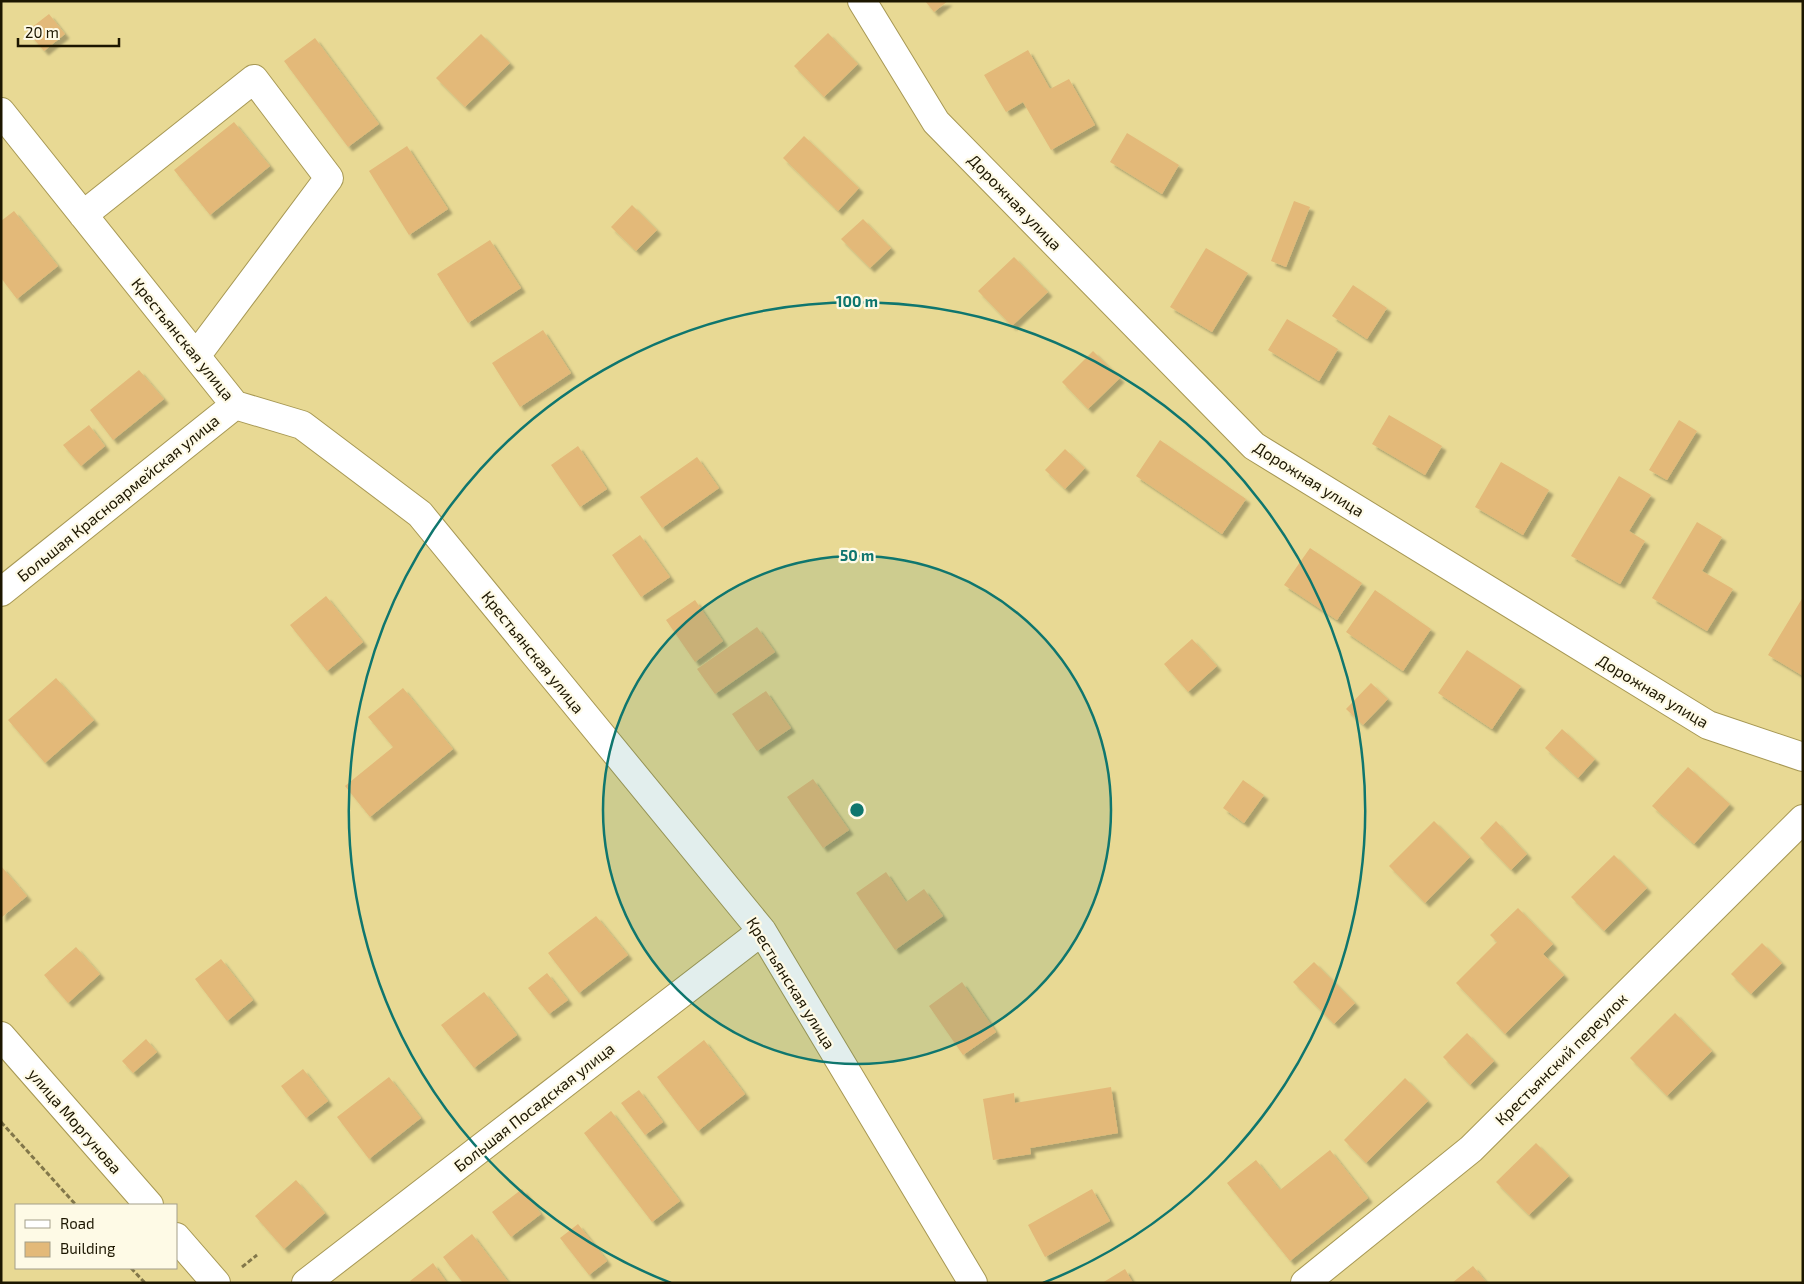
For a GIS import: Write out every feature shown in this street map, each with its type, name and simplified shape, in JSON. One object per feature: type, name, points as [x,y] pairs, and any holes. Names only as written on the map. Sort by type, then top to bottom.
[{"type":"street","name":"Дорожная улица","points":[[862,1],[936,122],[1254,446],[1708,725],[1803,757]]},
{"type":"street","points":[[83,215],[254,79],[329,178],[196,356]]},
{"type":"street","name":"Крестьянская улица","points":[[1,112],[236,405],[302,425],[420,514],[762,931],[973,1283]]},
{"type":"street","name":"Большая Красноармейская улица","points":[[1,592],[236,405]]},
{"type":"street","name":"Крестьянский переулок","points":[[1305,1283],[1471,1149],[1803,819]]},
{"type":"street","name":"Большая Посадская улица","points":[[306,1283],[762,931]]},
{"type":"street","name":"улица Моргунова","points":[[1,1036],[148,1204]]},
{"type":"street","points":[[178,1239],[216,1283]]},
{"type":"path","points":[[1,1122],[75,1204]]},
{"type":"path","points":[[133,1269],[145,1283]]},
{"type":"building","points":[[925,1],[948,1],[934,12]]},
{"type":"building","points":[[49,14],[65,34],[44,51],[27,31]]},
{"type":"building","points":[[828,33],[858,64],[824,97],[794,66]]},
{"type":"building","points":[[481,34],[510,63],[465,107],[436,78]]},
{"type":"building","points":[[315,38],[379,124],[348,147],[284,61]]},
{"type":"building","points":[[1028,50],[1050,89],[1069,79],[1095,125],[1051,150],[1023,102],[1006,112],[984,75]]},
{"type":"building","points":[[234,122],[270,166],[210,215],[174,170]]},
{"type":"building","points":[[1127,133],[1179,165],[1162,194],[1110,162]]},
{"type":"building","points":[[804,136],[859,188],[838,211],[783,158]]},
{"type":"building","points":[[407,146],[448,209],[409,235],[369,171]]},
{"type":"building","points":[[1294,201],[1310,207],[1286,267],[1271,261]]},
{"type":"building","points":[[632,205],[657,230],[636,251],[611,227]]},
{"type":"building","points":[[14,211],[58,266],[17,299],[1,278],[1,221]]},
{"type":"building","points":[[863,219],[891,248],[870,268],[841,239]]},
{"type":"building","points":[[490,240],[521,288],[468,323],[437,274]]},
{"type":"building","points":[[1206,248],[1248,273],[1212,332],[1170,307]]},
{"type":"building","points":[[1014,257],[1048,292],[1012,326],[978,291]]},
{"type":"building","points":[[1353,285],[1387,308],[1367,339],[1332,316]]},
{"type":"building","points":[[1287,319],[1338,349],[1319,381],[1268,350]]},
{"type":"building","points":[[543,330],[571,373],[520,407],[492,363]]},
{"type":"building","points":[[1093,351],[1120,378],[1088,409],[1062,382]]},
{"type":"building","points":[[139,370],[164,399],[113,440],[90,410]]},
{"type":"building","points":[[1389,415],[1442,446],[1425,475],[1372,444]]},
{"type":"building","points":[[1679,420],[1697,431],[1667,480],[1649,470]]},
{"type":"building","points":[[89,425],[105,446],[81,466],[63,445]]},
{"type":"building","points":[[1160,440],[1246,499],[1222,534],[1136,476]]},
{"type":"building","points":[[578,446],[607,489],[580,507],[551,465]]},
{"type":"building","points":[[1065,449],[1085,468],[1065,489],[1045,470]]},
{"type":"building","points":[[697,457],[719,488],[662,528],[640,497]]},
{"type":"building","points":[[1501,462],[1549,490],[1523,535],[1475,507]]},
{"type":"building","points":[[1619,476],[1651,495],[1629,531],[1645,541],[1620,584],[1571,556]]},
{"type":"building","points":[[1697,522],[1722,537],[1702,571],[1733,589],[1707,631],[1652,598]]},
{"type":"building","points":[[640,535],[670,577],[641,597],[612,555]]},
{"type":"building","points":[[1310,548],[1362,583],[1337,620],[1284,585]]},
{"type":"building","points":[[1375,590],[1431,629],[1403,671],[1346,632]]},
{"type":"building","points":[[326,596],[363,642],[327,671],[290,625]]},
{"type":"building","points":[[1803,597],[1803,676],[1768,655]]},
{"type":"building","points":[[695,600],[723,641],[695,662],[666,620]]},
{"type":"building","points":[[757,627],[775,652],[715,694],[697,669]]},
{"type":"building","points":[[1192,639],[1217,666],[1188,692],[1164,664]]},
{"type":"building","points":[[1467,650],[1521,686],[1492,729],[1438,693]]},
{"type":"building","points":[[56,678],[94,720],[45,763],[8,720]]},
{"type":"building","points":[[1371,683],[1388,699],[1363,725],[1346,709]]},
{"type":"building","points":[[403,688],[453,749],[370,817],[345,786],[393,747],[368,717]]},
{"type":"building","points":[[766,691],[791,728],[757,751],[732,714]]},
{"type":"building","points":[[1562,729],[1595,759],[1578,778],[1545,748]]},
{"type":"building","points":[[1688,767],[1730,804],[1694,844],[1652,806]]},
{"type":"building","points":[[813,779],[849,830],[823,848],[787,797]]},
{"type":"building","points":[[1243,780],[1264,795],[1244,823],[1223,808]]},
{"type":"building","points":[[1434,821],[1470,857],[1425,903],[1389,866]]},
{"type":"building","points":[[1496,821],[1527,854],[1511,870],[1480,838]]},
{"type":"building","points":[[1614,855],[1647,888],[1604,931],[1571,897]]},
{"type":"building","points":[[1,866],[27,896],[1,918]]},
{"type":"building","points":[[886,872],[906,902],[924,889],[943,916],[895,950],[856,893]]},
{"type":"building","points":[[1518,908],[1553,944],[1543,954],[1564,975],[1505,1034],[1456,983],[1497,942],[1490,935]]},
{"type":"building","points":[[596,916],[628,955],[579,993],[548,953]]},
{"type":"building","points":[[1762,943],[1782,963],[1751,994],[1731,974]]},
{"type":"building","points":[[76,947],[100,974],[68,1003],[44,975]]},
{"type":"building","points":[[221,959],[253,1000],[227,1021],[195,979]]},
{"type":"building","points":[[1314,962],[1355,1003],[1334,1024],[1293,982]]},
{"type":"building","points":[[547,973],[568,1000],[549,1014],[528,988]]},
{"type":"building","points":[[962,982],[996,1032],[963,1055],[929,1006]]},
{"type":"building","points":[[484,992],[517,1035],[474,1068],[441,1025]]},
{"type":"building","points":[[1675,1013],[1712,1051],[1667,1096],[1630,1058]]},
{"type":"building","points":[[1467,1033],[1494,1061],[1470,1085],[1443,1057]]},
{"type":"building","points":[[146,1039],[157,1052],[133,1073],[122,1061]]},
{"type":"building","points":[[704,1040],[745,1094],[698,1131],[657,1077]]},
{"type":"building","points":[[303,1069],[328,1101],[306,1118],[281,1086]]},
{"type":"building","points":[[389,1077],[421,1118],[369,1159],[337,1117]]},
{"type":"building","points":[[1405,1078],[1428,1101],[1366,1163],[1344,1140]]},
{"type":"building","points":[[1111,1087],[1118,1133],[1030,1148],[1031,1154],[993,1160],[983,1099],[1014,1093],[1015,1103]]},
{"type":"building","points":[[639,1090],[663,1122],[645,1135],[621,1103]]},
{"type":"building","points":[[611,1111],[680,1201],[652,1222],[584,1133]]},
{"type":"building","points":[[1536,1143],[1569,1176],[1529,1215],[1496,1182]]},
{"type":"building","points":[[1330,1150],[1368,1198],[1290,1261],[1227,1183],[1256,1160],[1280,1190]]},
{"type":"building","points":[[296,1180],[325,1213],[284,1249],[255,1216]]},
{"type":"building","points":[[522,1189],[541,1214],[511,1237],[492,1212]]},
{"type":"building","points":[[1092,1189],[1110,1221],[1045,1257],[1028,1225]]},
{"type":"building","points":[[578,1224],[607,1261],[589,1275],[560,1238]]},
{"type":"building","points":[[472,1234],[509,1283],[463,1283],[443,1257]]},
{"type":"building","points":[[433,1263],[447,1283],[411,1283],[410,1281]]},
{"type":"building","points":[[1473,1266],[1487,1283],[1452,1283]]},
{"type":"building","points":[[1125,1269],[1133,1283],[1102,1283]]}]
